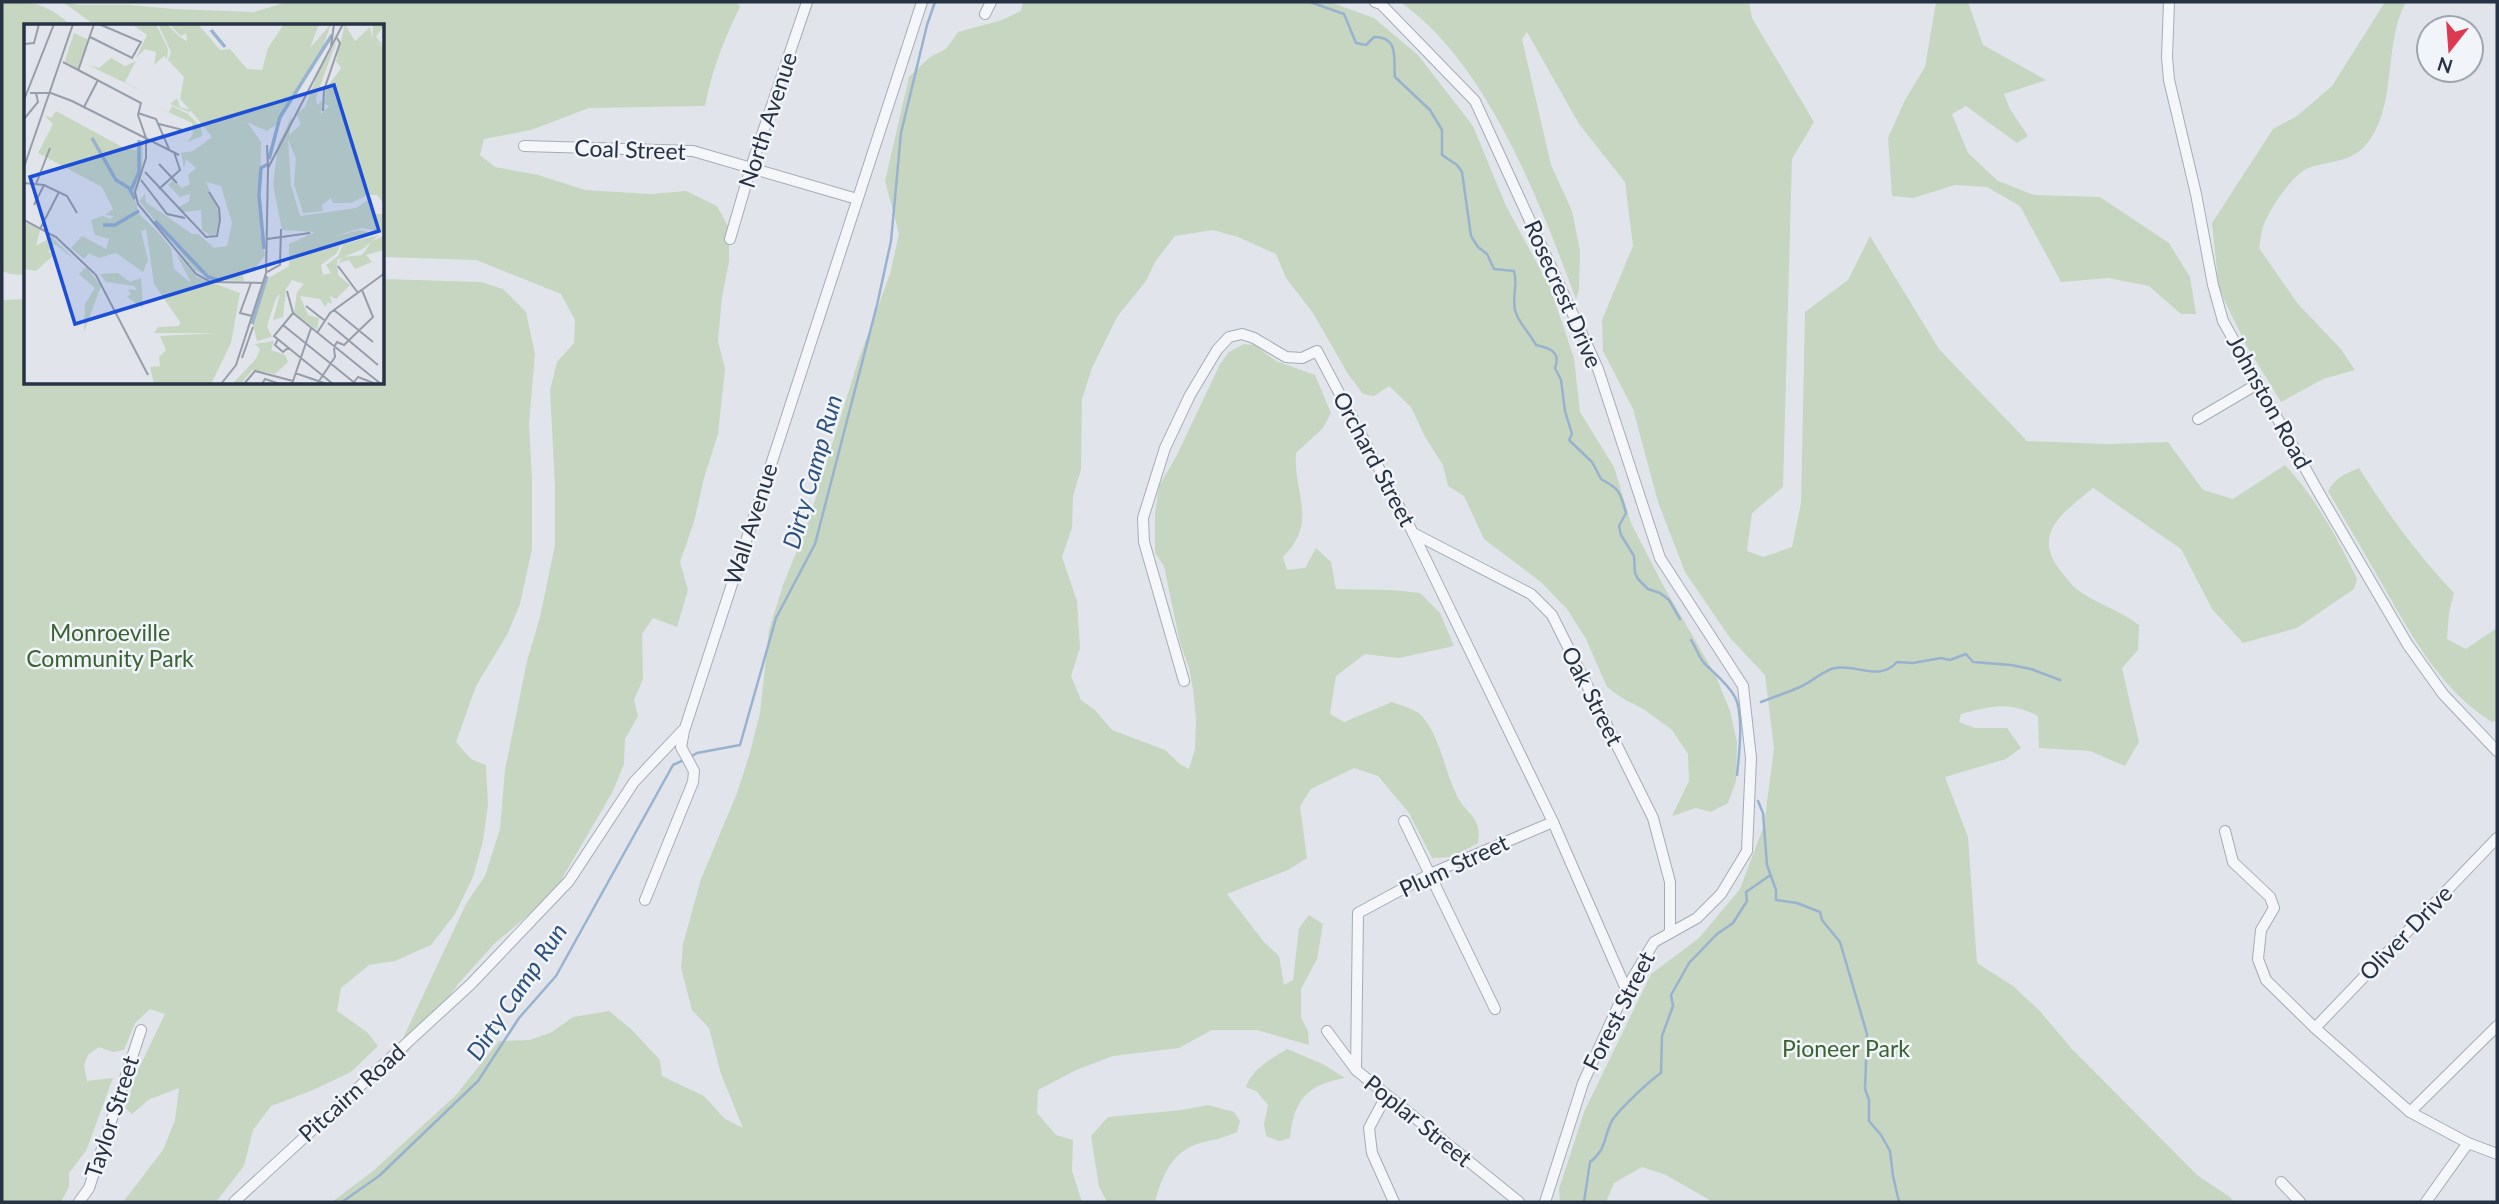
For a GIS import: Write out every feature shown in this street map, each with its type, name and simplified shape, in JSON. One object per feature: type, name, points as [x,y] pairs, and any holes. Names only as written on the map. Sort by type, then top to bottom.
[{"type":"street","name":"North Avenue","points":[[730,239],[751,167],[807,2]]},
{"type":"street","name":"Wall Avenue","points":[[471,984],[569,881],[634,782],[685,728],[922,2]]},
{"type":"street","points":[[985,14],[991,2]]},
{"type":"street","name":"Rosecrest Drive","points":[[1375,2],[1381,4],[1475,101],[1598,369],[1660,558],[1698,619]]},
{"type":"street","name":"Johnston Road","points":[[2169,2],[2169,80],[2223,321],[2408,645],[2443,694],[2497,751]]},
{"type":"street","name":"Coal Street","points":[[523,146],[693,151],[857,199]]},
{"type":"street","name":"Orchard Street","points":[[1184,681],[1144,542],[1143,518],[1165,448],[1217,350],[1229,337],[1242,334],[1286,356],[1302,358],[1317,351],[1413,533],[1553,822],[1626,989]]},
{"type":"street","points":[[2198,419],[2259,383]]},
{"type":"street","name":"Oak Street","points":[[1413,533],[1531,594],[1552,615],[1653,818],[1670,882],[1670,933]]},
{"type":"street","name":"Forest Street","points":[[1545,1202],[1583,1083],[1626,989],[1654,942],[1697,918],[1721,894],[1746,851],[1751,758],[1743,686],[1698,619]]},
{"type":"street","points":[[645,900],[693,782],[694,771],[681,747],[685,728]]},
{"type":"street","points":[[1404,821],[1432,873],[1495,1009]]},
{"type":"street","name":"Plum Street","points":[[1356,1070],[1357,913],[1432,873],[1553,822]]},
{"type":"street","points":[[2225,831],[2233,862],[2270,897],[2274,908],[2261,930],[2258,959],[2266,979],[2315,1028],[2410,1112],[2468,1143],[2497,1154]]},
{"type":"street","name":"Oliver Drive","points":[[2315,1028],[2497,838]]},
{"type":"street","name":"Pitcairn Road","points":[[234,1202],[471,984]]},
{"type":"street","points":[[2410,1112],[2497,1026]]},
{"type":"street","name":"Taylor Street","points":[[79,1202],[89,1188],[141,1030]]},
{"type":"street","name":"Poplar Street","points":[[1327,1031],[1356,1070],[1519,1202]]},
{"type":"street","points":[[1386,1096],[1369,1128],[1372,1153],[1394,1202]]},
{"type":"street","points":[[2426,1202],[2468,1143]]},
{"type":"street","points":[[2281,1182],[2300,1202]]},
{"type":"green space","points":[[2,2],[40,5],[69,24],[24,24],[24,275],[2,271]]},
{"type":"green space","points":[[63,2],[79,5],[254,12],[287,2],[737,2],[740,7],[719,55],[705,106],[589,108],[531,130],[484,139],[480,155],[495,167],[538,175],[585,190],[651,194],[686,191],[717,206],[729,228],[729,262],[722,297],[718,341],[725,369],[718,434],[680,562],[688,590],[677,627],[653,618],[642,634],[643,679],[634,700],[638,716],[625,739],[624,764],[613,791],[560,882],[539,906],[494,944],[459,983],[405,1056],[389,1068],[466,904],[485,876],[500,829],[505,770],[527,661],[540,617],[555,545],[550,390],[557,362],[574,343],[575,320],[561,294],[476,260],[385,257],[385,24],[93,24]]},
{"type":"green space","points":[[1023,2],[1330,2],[1374,18],[1418,55],[1473,126],[1506,206],[1550,287],[1574,358],[1580,412],[1614,467],[1631,523],[1664,587],[1716,676],[1730,711],[1737,742],[1736,781],[1728,803],[1711,812],[1696,808],[1672,816],[1689,781],[1688,754],[1672,730],[1607,687],[1586,639],[1567,609],[1542,583],[1484,539],[1464,496],[1448,486],[1443,465],[1425,437],[1411,407],[1389,386],[1374,396],[1363,394],[1348,374],[1313,313],[1286,278],[1276,254],[1238,237],[1213,230],[1175,236],[1155,262],[1146,281],[1117,317],[1092,368],[1082,399],[1081,470],[1073,496],[1072,528],[1062,557],[1077,601],[1080,648],[1071,676],[1081,700],[1095,710],[1112,730],[1165,750],[1189,769],[1195,749],[1193,689],[1164,566],[1155,553],[1155,514],[1159,486],[1176,457],[1220,364],[1229,352],[1244,344],[1255,345],[1276,361],[1315,375],[1331,413],[1323,428],[1296,453],[1302,519],[1294,544],[1283,557],[1287,570],[1305,568],[1316,548],[1331,562],[1336,589],[1420,593],[1440,613],[1454,646],[1399,658],[1365,654],[1336,676],[1330,714],[1344,722],[1392,702],[1419,714],[1434,734],[1457,796],[1476,821],[1478,843],[1452,857],[1432,858],[1409,813],[1378,776],[1354,768],[1311,789],[1300,806],[1307,858],[1288,870],[1227,894],[1264,942],[1279,956],[1284,985],[1293,980],[1299,928],[1309,915],[1323,924],[1317,959],[1301,989],[1301,1017],[1308,1031],[1309,1045],[1257,1030],[1212,1030],[1179,1048],[1113,1056],[1076,1070],[1038,1090],[1037,1113],[1056,1135],[1073,1140],[1072,1171],[1082,1202],[332,1202],[373,1171],[456,1095],[499,1041],[530,1040],[552,1032],[573,1017],[609,1011],[632,1030],[660,1060],[662,1076],[704,1096],[725,1119],[743,1128],[721,1074],[709,1028],[692,1010],[681,968],[683,944],[701,879],[737,793],[749,756],[760,713],[769,630],[783,585],[807,526],[857,364],[890,274],[899,234],[885,181],[909,77],[930,57],[946,49],[958,32],[1002,20],[1021,11]]},
{"type":"green space","name":"Pioneer Park","points":[[1400,2],[1749,2],[1752,18],[1814,122],[1792,159],[1783,487],[1752,513],[1747,551],[1763,557],[1792,547],[1801,503],[1805,312],[1848,280],[1870,236],[1939,349],[2027,441],[2108,444],[2168,442],[2203,490],[2233,499],[2285,465],[2317,505],[2357,579],[2354,589],[2297,628],[2243,643],[2212,609],[2181,549],[2093,488],[2054,525],[2049,547],[2053,560],[2076,588],[2139,625],[2138,650],[2122,668],[2139,742],[2125,766],[2090,751],[2039,748],[2038,716],[2017,708],[1991,707],[1961,714],[1959,722],[1975,728],[2007,728],[2021,748],[2006,759],[1945,777],[1968,837],[1977,963],[2013,986],[2039,1010],[2071,1048],[2197,1175],[2234,1202],[1713,1202],[1666,1175],[1642,1167],[1614,1183],[1606,1202],[1560,1202],[1559,1189],[1584,1112],[1651,974],[1699,938],[1740,889],[1764,825],[1774,748],[1765,675],[1730,638],[1685,572],[1658,502],[1633,409],[1603,351],[1602,320],[1633,246],[1625,182],[1579,124],[1527,32],[1522,39],[1551,165],[1572,211],[1580,251],[1579,289],[1576,299],[1527,179],[1484,97],[1459,60],[1431,28]]},
{"type":"green space","points":[[1936,2],[1968,2],[1983,45],[2046,80],[2004,94],[2010,109],[2028,136],[2017,143],[1966,106],[1952,114],[1968,153],[1998,181],[2034,195],[2100,197],[2169,243],[2190,277],[2196,314],[2181,314],[2149,286],[2108,278],[2061,282],[2020,206],[1987,187],[1955,185],[1913,198],[1892,196],[1888,138],[1905,100],[1925,67]]},
{"type":"green space","points":[[2385,2],[2406,2],[2394,38],[2382,116],[2374,133],[2357,153],[2308,168],[2296,177],[2268,216],[2259,248],[2298,304],[2340,348],[2355,370],[2323,379],[2281,402],[2246,345],[2219,289],[2212,223],[2273,129],[2297,116],[2332,86]]},
{"type":"green space","name":"Monroeville Community Park","points":[[385,279],[481,282],[503,289],[526,312],[535,354],[529,424],[532,549],[520,604],[508,633],[476,686],[456,742],[471,759],[486,765],[488,805],[483,841],[473,877],[455,914],[431,945],[395,961],[369,965],[341,988],[337,1011],[367,1032],[378,1046],[351,1072],[271,1106],[253,1130],[244,1166],[216,1202],[123,1202],[163,1150],[175,1120],[179,1088],[150,1099],[132,1114],[125,1108],[138,1070],[165,1014],[150,1009],[135,1023],[124,1050],[113,1052],[99,1047],[88,1055],[84,1066],[87,1081],[113,1078],[86,1151],[69,1173],[69,1187],[61,1202],[2,1202],[2,300],[24,299],[24,385],[385,385]]},
{"type":"green space","points":[[2359,468],[2404,533],[2454,593],[2447,639],[2466,649],[2497,628],[2497,721],[2492,722],[2458,695],[2430,662],[2406,626],[2328,491],[2341,476]]},
{"type":"green space","points":[[1287,1049],[1323,1064],[1345,1078],[1321,1085],[1304,1096],[1295,1114],[1290,1138],[1279,1141],[1266,1136],[1264,1124],[1268,1105],[1256,1091],[1246,1087],[1257,1070]]},
{"type":"green space","points":[[1208,1105],[1234,1112],[1240,1121],[1237,1132],[1200,1143],[1182,1152],[1165,1174],[1155,1202],[1107,1202],[1099,1187],[1091,1136],[1108,1117]]},
{"type":"waterway","name":"Dirty Camp Run","points":[[690,757],[697,753],[740,745],[776,618],[815,544],[877,305],[891,241],[901,133],[935,2]]},
{"type":"waterway","points":[[1310,2],[1344,14],[1356,43],[1366,45],[1374,37],[1382,38],[1392,45],[1395,77],[1430,110],[1442,130],[1442,155],[1462,172],[1471,236],[1487,254],[1494,269],[1514,271],[1514,305],[1519,319],[1536,345],[1550,349],[1557,358],[1555,368],[1561,380],[1565,411],[1572,434],[1569,440],[1592,462],[1601,479],[1616,489],[1620,496],[1626,513],[1619,526],[1621,535],[1634,556],[1638,579],[1648,589],[1669,600],[1680,619]]},
{"type":"waterway","points":[[1691,640],[1703,662],[1729,688],[1738,704],[1740,735],[1737,775]]},
{"type":"waterway","points":[[1761,702],[1802,686],[1835,668],[1876,672],[1890,668],[1897,662],[1913,663],[1941,658],[1950,660],[1966,654],[1973,662],[2031,669],[2060,680]]},
{"type":"waterway","name":"Dirty Camp Run","points":[[342,1202],[379,1176],[478,1081],[519,1018],[556,976],[673,765],[684,760]]},
{"type":"waterway","points":[[1758,801],[1763,813],[1767,865],[1776,890],[1776,900],[1797,903],[1820,912],[1822,920],[1840,942],[1867,1034],[1865,1089],[1869,1100],[1869,1121],[1890,1151],[1899,1202]]},
{"type":"waterway","points":[[1584,1202],[1590,1162],[1603,1147],[1613,1119],[1635,1095],[1661,1073],[1662,1036],[1673,1006],[1671,995],[1689,963],[1717,934],[1733,923],[1747,901],[1746,892],[1769,876]]}]
